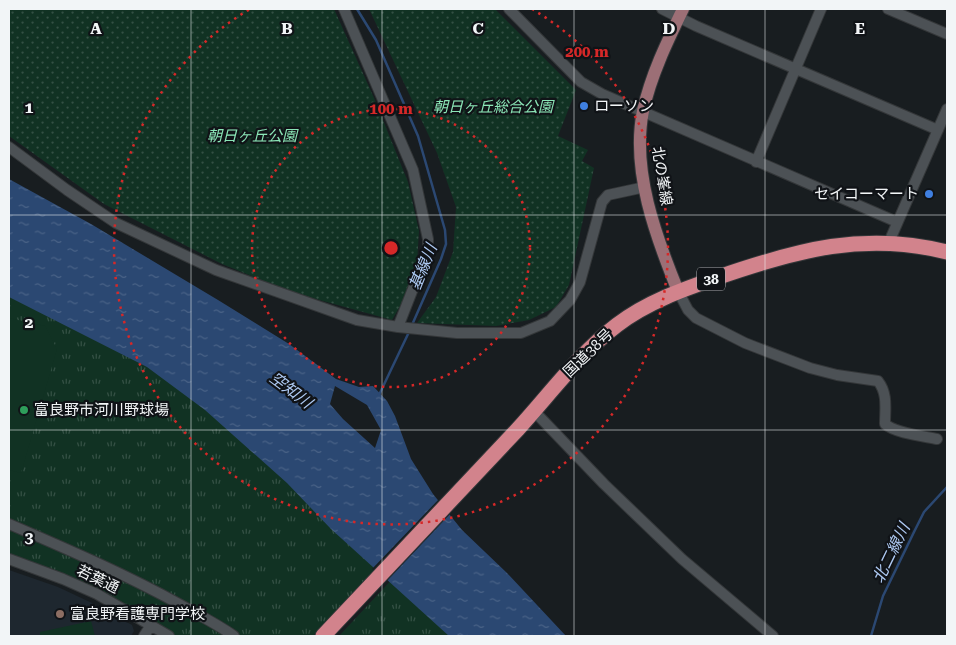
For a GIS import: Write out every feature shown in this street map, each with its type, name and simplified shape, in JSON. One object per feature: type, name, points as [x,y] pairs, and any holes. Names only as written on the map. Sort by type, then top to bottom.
[{"type":"highway","name":"国道38号","points":[[323,636],[582,358],[617,325],[637,311],[678,292],[726,274],[806,250],[860,242],[889,242],[910,244],[947,252]]},
{"type":"main road","name":"北の峯線","points":[[678,292],[654,225],[645,187],[640,150],[643,112],[654,74],[681,13]]},
{"type":"street","points":[[344,9],[413,170],[428,239],[428,250],[398,327]]},
{"type":"street","points":[[509,9],[581,82],[602,94],[897,222]]},
{"type":"street","points":[[662,9],[681,13],[696,26],[938,130]]},
{"type":"street","points":[[756,162],[821,9]]},
{"type":"street","points":[[888,9],[947,34]]},
{"type":"street","points":[[889,242],[947,109]]},
{"type":"street","points":[[9,147],[66,190],[116,223],[201,263],[357,320],[398,327],[456,333],[520,334],[550,321],[570,300],[580,282],[602,202],[608,195],[645,187]]},
{"type":"street","points":[[678,292],[688,310],[696,318],[744,343],[810,368],[837,375],[878,381],[884,388],[886,397],[884,424],[902,431],[937,439]]},
{"type":"street","points":[[534,411],[604,484],[682,559],[773,636]]},
{"type":"street","points":[[9,524],[112,569],[169,598],[234,636]]},
{"type":"street","name":"若葉通","points":[[9,559],[88,590],[169,636]]},
{"type":"street","points":[[144,636],[151,625]]},
{"type":"shaded area","name":"富良野看護専門学校","points":[[9,570],[58,587],[92,603],[132,625],[134,631],[131,636],[9,636]]},
{"type":"green space","name":"朝日ヶ丘公園","points":[[9,9],[334,9],[374,98],[408,182],[419,231],[417,263],[403,301],[392,320],[294,293],[222,264],[104,204],[9,136]]},
{"type":"green space","name":"朝日ヶ丘総合公園","points":[[369,9],[495,9],[576,90],[558,136],[588,150],[582,161],[594,168],[569,285],[556,307],[529,320],[496,326],[417,323],[436,297],[453,252],[456,207],[437,153]]},
{"type":"green space","points":[[9,290],[184,382],[383,563],[313,636],[169,636],[130,612],[9,559]]},
{"type":"green space","name":"富良野市河川野球場","points":[[9,318],[45,326],[57,349],[21,473],[9,470]]},
{"type":"green space","points":[[396,575],[455,636],[339,636]]},
{"type":"green space","points":[[91,621],[95,636],[40,636],[40,632]]},
{"type":"water","name":"空知川","points":[[9,179],[91,224],[218,300],[289,344],[336,379],[359,387],[373,386],[387,401],[395,416],[411,459],[433,494],[462,530],[507,573],[566,636],[449,636],[331,529],[287,483],[205,410],[147,367],[9,297]],"holes":[[[335,386],[367,405],[381,430],[375,448],[343,419],[330,404]]]},
{"type":"pier","points":[[440,498],[452,512],[386,582],[372,569]]},
{"type":"waterway","name":"基線川","points":[[357,9],[376,40],[418,136],[445,230],[446,244],[441,259],[412,325]]},
{"type":"waterway","name":"基線川","points":[[379,395],[409,332]]},
{"type":"waterway","name":"北二線川","points":[[871,636],[883,596],[924,512],[947,487]]},
{"type":"place","name":"ローソン","points":[[584,106]]},
{"type":"place","name":"セイコーマート","points":[[929,194]]},
{"type":"place","name":"富良野市河川野球場","points":[[24,410]]},
{"type":"place","name":"富良野看護専門学校","points":[[60,614]]}]
